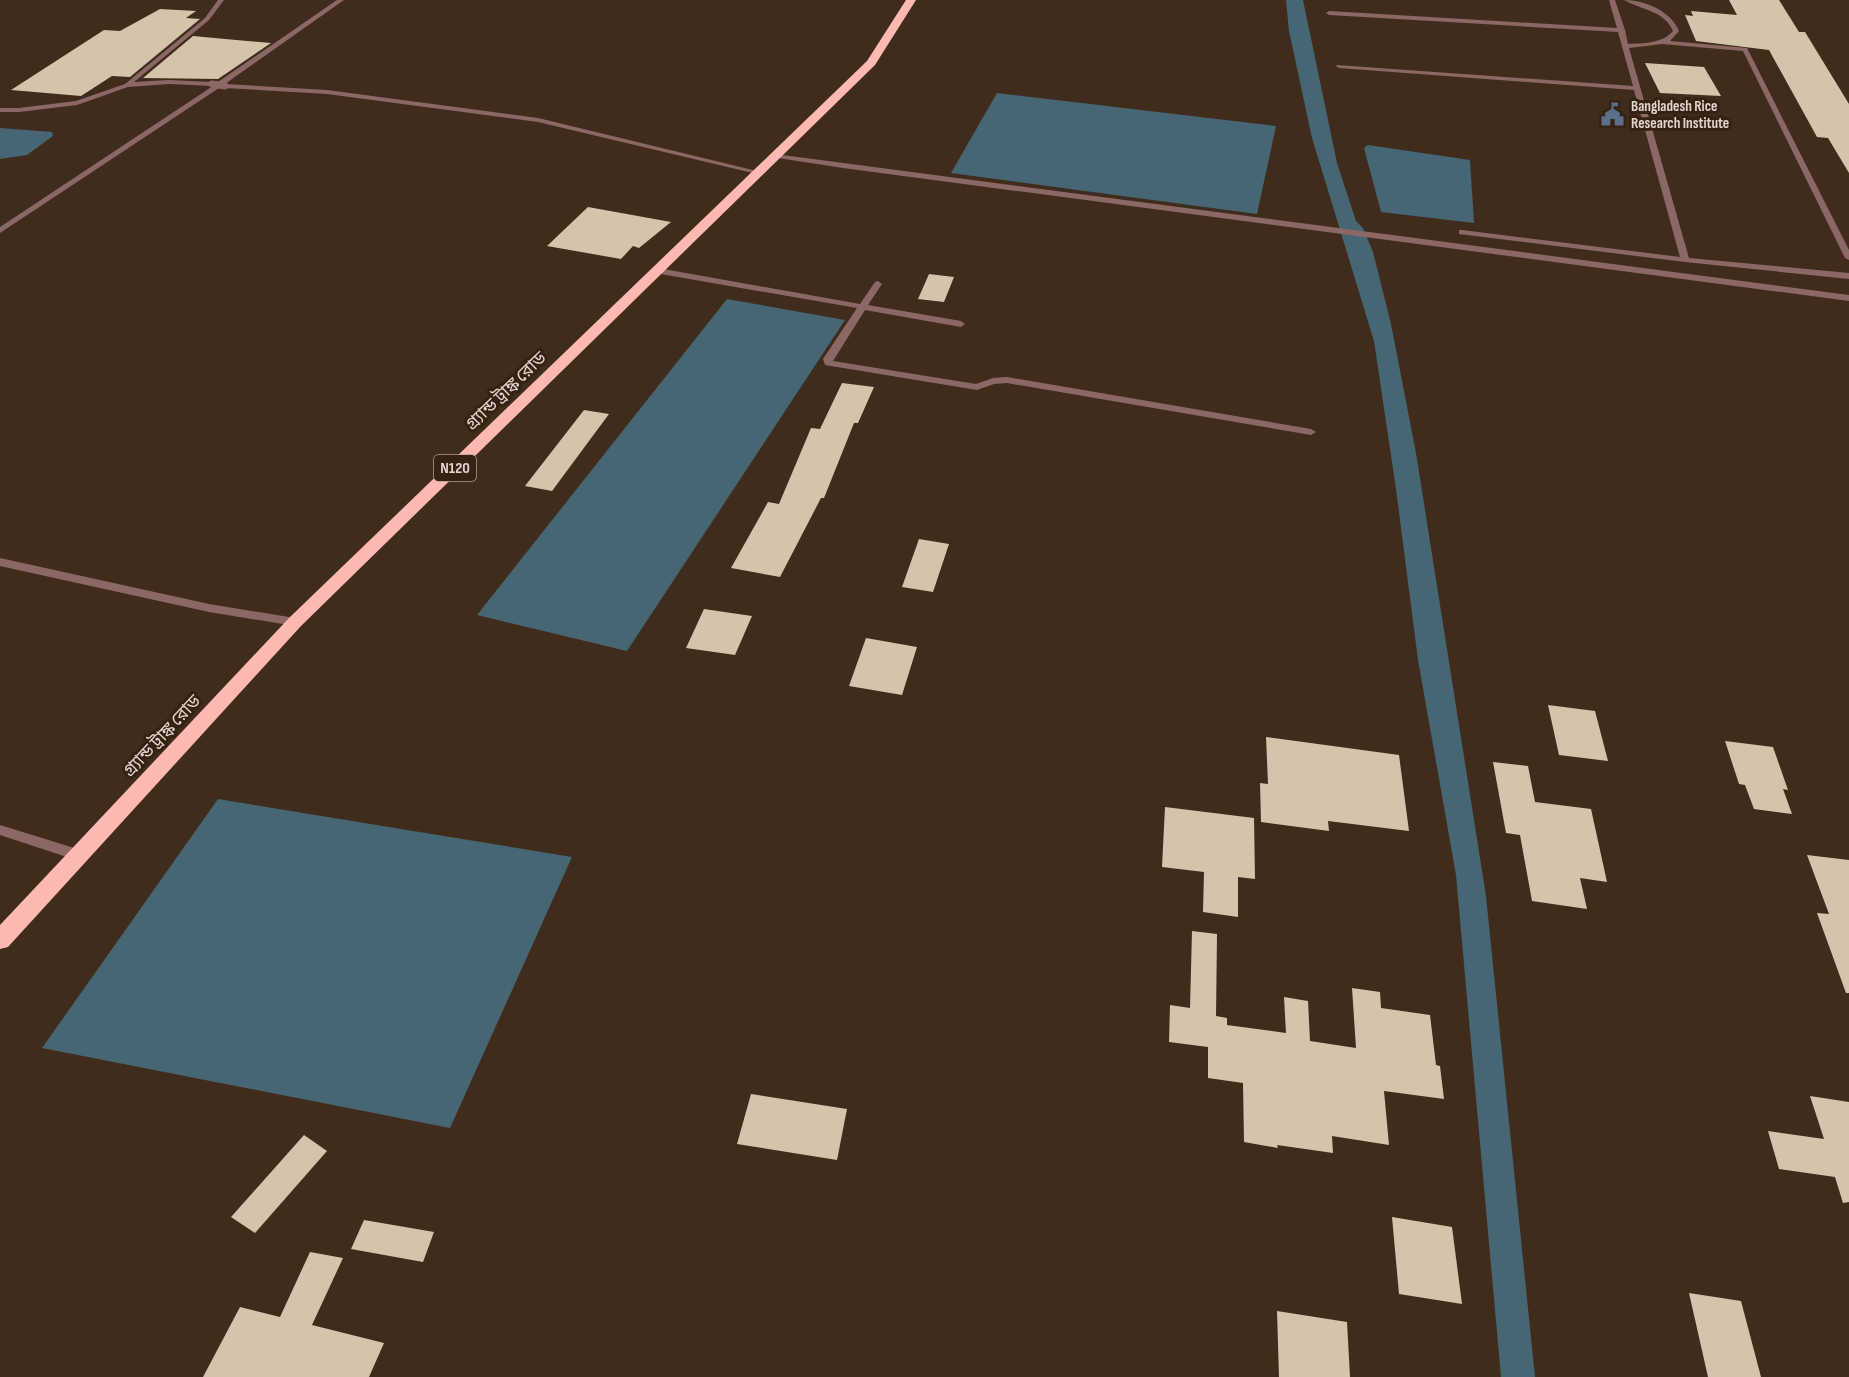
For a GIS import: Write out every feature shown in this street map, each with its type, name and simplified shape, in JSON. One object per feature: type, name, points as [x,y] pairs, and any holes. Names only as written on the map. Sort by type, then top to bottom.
[{"type":"highway","name":"গ্র্যান্ড ট্রাঙ্ক রোড","points":[[0,940],[295,622],[658,271],[757,172],[778,156],[871,63],[911,0]]},
{"type":"street","points":[[127,85],[207,19],[221,0]]},
{"type":"street","points":[[0,231],[194,102],[341,0]]},
{"type":"street","points":[[1612,0],[1685,260]]},
{"type":"street","points":[[1627,0],[1646,6],[1670,21],[1676,31],[1674,35],[1662,42]]},
{"type":"street","points":[[1329,13],[1622,30]]},
{"type":"street","points":[[1625,46],[1662,42],[1745,49],[1849,258]]},
{"type":"street","points":[[1339,66],[1635,88]]},
{"type":"street","points":[[0,110],[77,103],[127,85],[169,82],[327,92],[538,120],[757,172]]},
{"type":"street","points":[[778,156],[1849,298]]},
{"type":"street","points":[[1462,232],[1685,260],[1849,276]]},
{"type":"street","points":[[658,271],[961,324]]},
{"type":"street","points":[[878,284],[828,359],[828,363],[976,387],[993,381],[1008,380],[1311,432]]},
{"type":"street","points":[[0,562],[209,608],[295,622]]},
{"type":"street","points":[[0,830],[79,855]]},
{"type":"water","points":[[1286,0],[1303,0],[1337,163],[1356,221],[1363,228],[1373,252],[1391,324],[1416,453],[1486,896],[1535,1377],[1501,1377],[1456,875],[1418,660],[1374,341],[1312,138],[1289,31]]},
{"type":"water","points":[[997,93],[1276,126],[1257,214],[951,173]]},
{"type":"water","points":[[0,128],[52,132],[53,136],[27,155],[0,159]]},
{"type":"water","points":[[1368,145],[1470,160],[1474,223],[1381,212],[1364,148]]},
{"type":"water","points":[[727,299],[845,320],[627,651],[477,615]]},
{"type":"water","points":[[218,799],[572,857],[450,1128],[42,1048]]},
{"type":"building","points":[[1729,0],[1779,0],[1799,32],[1805,32],[1849,104],[1849,173],[1828,138],[1817,137],[1769,50],[1696,41],[1685,15],[1693,16],[1691,11],[1737,15]]},
{"type":"building","points":[[160,9],[196,11],[186,18],[200,19],[130,77],[112,76],[81,96],[11,90],[104,30],[120,31]]},
{"type":"building","points":[[193,36],[271,43],[218,79],[143,78]]},
{"type":"building","points":[[1645,63],[1704,67],[1721,96],[1660,93]]},
{"type":"building","points":[[588,207],[671,222],[639,248],[633,246],[621,259],[547,246]]},
{"type":"building","points":[[929,274],[954,277],[944,302],[918,299]]},
{"type":"building","points":[[842,383],[874,387],[858,423],[854,423],[824,498],[821,498],[780,577],[731,568],[768,502],[779,504],[811,428],[820,429]]},
{"type":"building","points":[[584,410],[609,414],[552,491],[525,486]]},
{"type":"building","points":[[919,539],[949,544],[933,592],[902,587]]},
{"type":"building","points":[[704,609],[752,616],[735,655],[686,648]]},
{"type":"building","points":[[866,638],[917,647],[902,695],[849,686]]},
{"type":"building","points":[[1548,705],[1595,711],[1608,761],[1559,755]]},
{"type":"building","points":[[1266,737],[1399,755],[1409,831],[1328,821],[1329,831],[1261,822],[1260,783],[1268,784]]},
{"type":"building","points":[[1725,741],[1773,747],[1788,790],[1783,789],[1792,814],[1754,809],[1745,785],[1739,784]]},
{"type":"building","points":[[1493,762],[1528,766],[1535,802],[1591,809],[1607,882],[1580,878],[1587,909],[1532,901],[1520,835],[1506,833]]},
{"type":"building","points":[[1165,807],[1254,818],[1255,879],[1238,877],[1238,917],[1203,912],[1204,872],[1162,867]]},
{"type":"building","points":[[1807,855],[1849,860],[1849,993],[1846,993],[1817,913],[1829,914]]},
{"type":"building","points":[[1192,931],[1217,934],[1216,1016],[1227,1018],[1227,1025],[1286,1033],[1284,997],[1308,1001],[1310,1041],[1356,1048],[1352,988],[1380,992],[1381,1008],[1430,1015],[1436,1065],[1440,1066],[1444,1099],[1384,1091],[1389,1145],[1332,1136],[1333,1153],[1244,1142],[1243,1083],[1208,1078],[1208,1047],[1169,1042],[1170,1005],[1190,1008]]},
{"type":"building","points":[[751,1094],[847,1109],[837,1160],[737,1144]]},
{"type":"building","points":[[1810,1096],[1849,1102],[1849,1202],[1843,1203],[1835,1177],[1779,1169],[1768,1131],[1824,1139]]},
{"type":"building","points":[[304,1135],[327,1151],[255,1233],[231,1217]]},
{"type":"building","points":[[1392,1217],[1452,1227],[1462,1304],[1399,1294]]},
{"type":"building","points":[[364,1220],[434,1232],[423,1262],[351,1249]]},
{"type":"building","points":[[310,1252],[343,1258],[312,1325],[384,1343],[369,1377],[203,1377],[240,1307],[280,1317]]},
{"type":"building","points":[[1689,1293],[1741,1301],[1761,1377],[1708,1377]]},
{"type":"building","points":[[1277,1311],[1347,1322],[1350,1377],[1279,1377]]},
{"type":"place","name":"Bangladesh Rice Research Institute","points":[[1613,115]]}]
